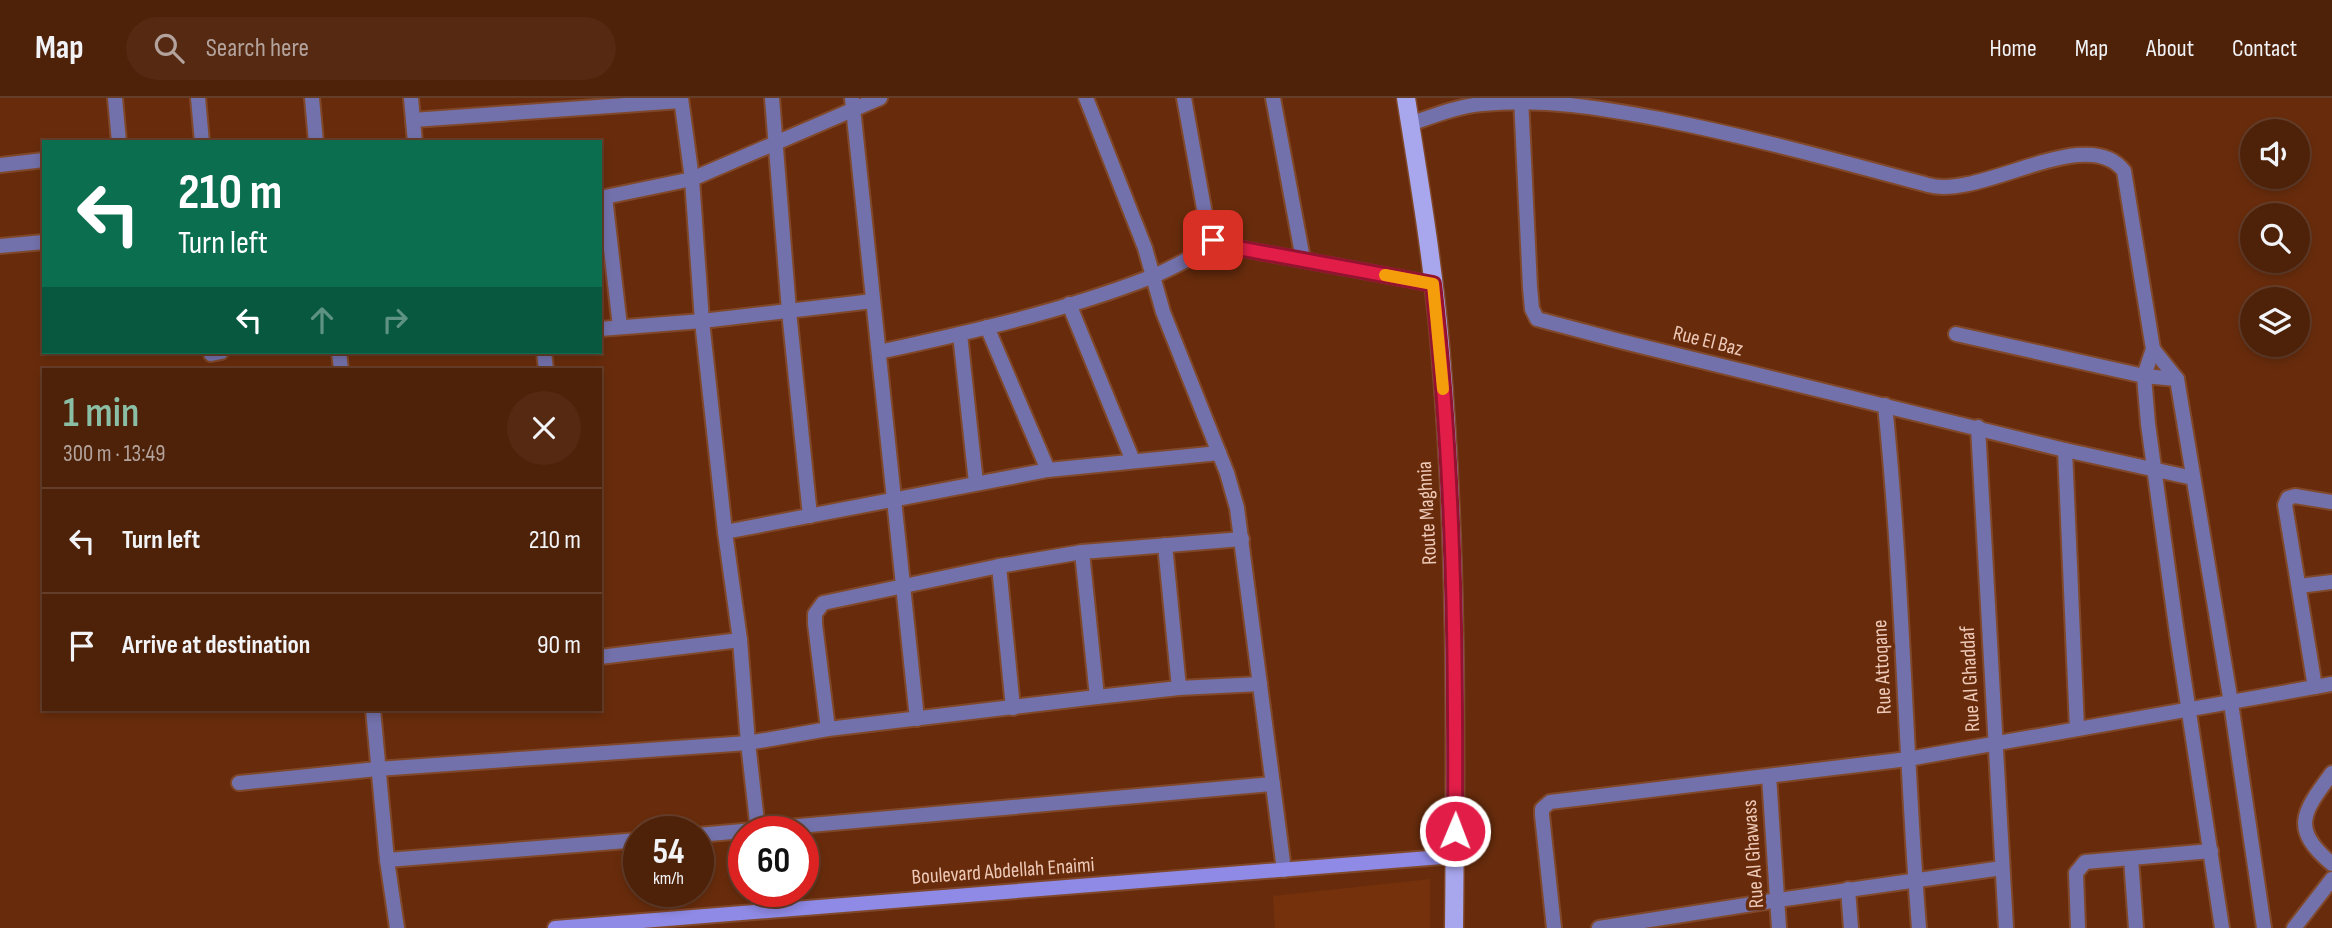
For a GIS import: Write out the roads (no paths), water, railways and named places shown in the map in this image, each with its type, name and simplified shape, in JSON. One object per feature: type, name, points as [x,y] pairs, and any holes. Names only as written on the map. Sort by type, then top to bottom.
[{"type":"main road","name":"Route Maghnia","points":[[1406,98],[1440,345],[1452,545],[1456,650],[1454,928]]},
{"type":"street","points":[[115,98],[118,140]]},
{"type":"street","points":[[198,98],[202,140]]},
{"type":"street","points":[[312,98],[316,140]]},
{"type":"street","points":[[411,98],[415,140]]},
{"type":"street","points":[[772,98],[789,311],[810,516]]},
{"type":"street","points":[[620,327],[603,197],[692,179],[776,144],[852,104],[880,98]]},
{"type":"street","points":[[1086,98],[1128,203],[1163,312],[1219,453],[1237,508],[1284,870]]},
{"type":"street","points":[[1184,98],[1207,225],[1210,235],[1218,243],[1433,284]]},
{"type":"street","points":[[1273,98],[1303,259]]},
{"type":"street","points":[[413,120],[681,100],[692,179],[702,321],[725,532],[740,640],[756,816]]},
{"type":"street","points":[[1410,124],[1478,104],[1521,100],[1585,105],[1707,128],[1849,162],[1934,187],[1953,188],[2055,158],[2074,155],[2107,156],[2117,161],[2124,171],[2153,349],[2144,376],[2154,471],[2222,928]]},
{"type":"street","name":"Rue El Baz","points":[[1521,100],[1530,288],[1532,309],[1537,319],[2064,450],[2193,478]]},
{"type":"street","points":[[852,104],[917,719]]},
{"type":"street","points":[[0,165],[42,160]]},
{"type":"street","points":[[0,246],[42,242]]},
{"type":"street","points":[[879,352],[960,334],[1069,304],[1153,276],[1218,243]]},
{"type":"street","points":[[602,329],[873,302]]},
{"type":"street","points":[[1069,304],[1133,461]]},
{"type":"street","points":[[987,327],[1048,470]]},
{"type":"street","points":[[960,334],[976,483]]},
{"type":"street","points":[[1956,334],[2144,376],[2177,379]]},
{"type":"street","points":[[2153,349],[2177,379],[2231,703],[2264,928]]},
{"type":"street","name":"Rue Attoqane","points":[[1885,405],[1895,494],[1919,928]]},
{"type":"street","name":"Rue Al Ghaddaf","points":[[1978,427],[2006,928]]},
{"type":"street","points":[[2064,450],[2077,729]]},
{"type":"street","points":[[725,532],[1048,470],[1219,453]]},
{"type":"street","points":[[2315,687],[2286,500],[2295,496],[2332,502]]},
{"type":"street","points":[[828,729],[815,624],[815,614],[823,603],[999,566],[1082,552],[1242,539]]},
{"type":"street","points":[[1165,545],[1179,688]]},
{"type":"street","points":[[1082,552],[1097,697]]},
{"type":"street","points":[[999,566],[1013,708]]},
{"type":"street","points":[[2299,586],[2332,582]]},
{"type":"street","points":[[602,657],[740,640]]},
{"type":"street","points":[[239,783],[377,768],[748,743],[828,729],[1097,697],[1179,688],[1260,684]]},
{"type":"street","points":[[1553,928],[1542,815],[1545,805],[1555,800],[1908,759],[2332,684]]},
{"type":"street","points":[[373,711],[387,860],[397,928]]},
{"type":"street","points":[[2332,773],[2308,806],[2306,814],[2309,842],[2332,864]]},
{"type":"street","name":"Rue Al Ghawass","points":[[1769,776],[1779,928]]},
{"type":"street","points":[[819,825],[1273,784]]},
{"type":"street","points":[[387,860],[623,841]]},
{"type":"street","points":[[2078,928],[2076,873],[2081,865],[2090,861],[2211,851]]},
{"type":"street","name":"Boulevard Abdellah Enaimi","points":[[555,928],[1454,856]]},
{"type":"street","points":[[2131,858],[2136,928]]},
{"type":"street","points":[[1599,928],[2002,868]]},
{"type":"street","points":[[2294,928],[2332,878]]},
{"type":"street","points":[[1848,889],[1851,928]]}]
